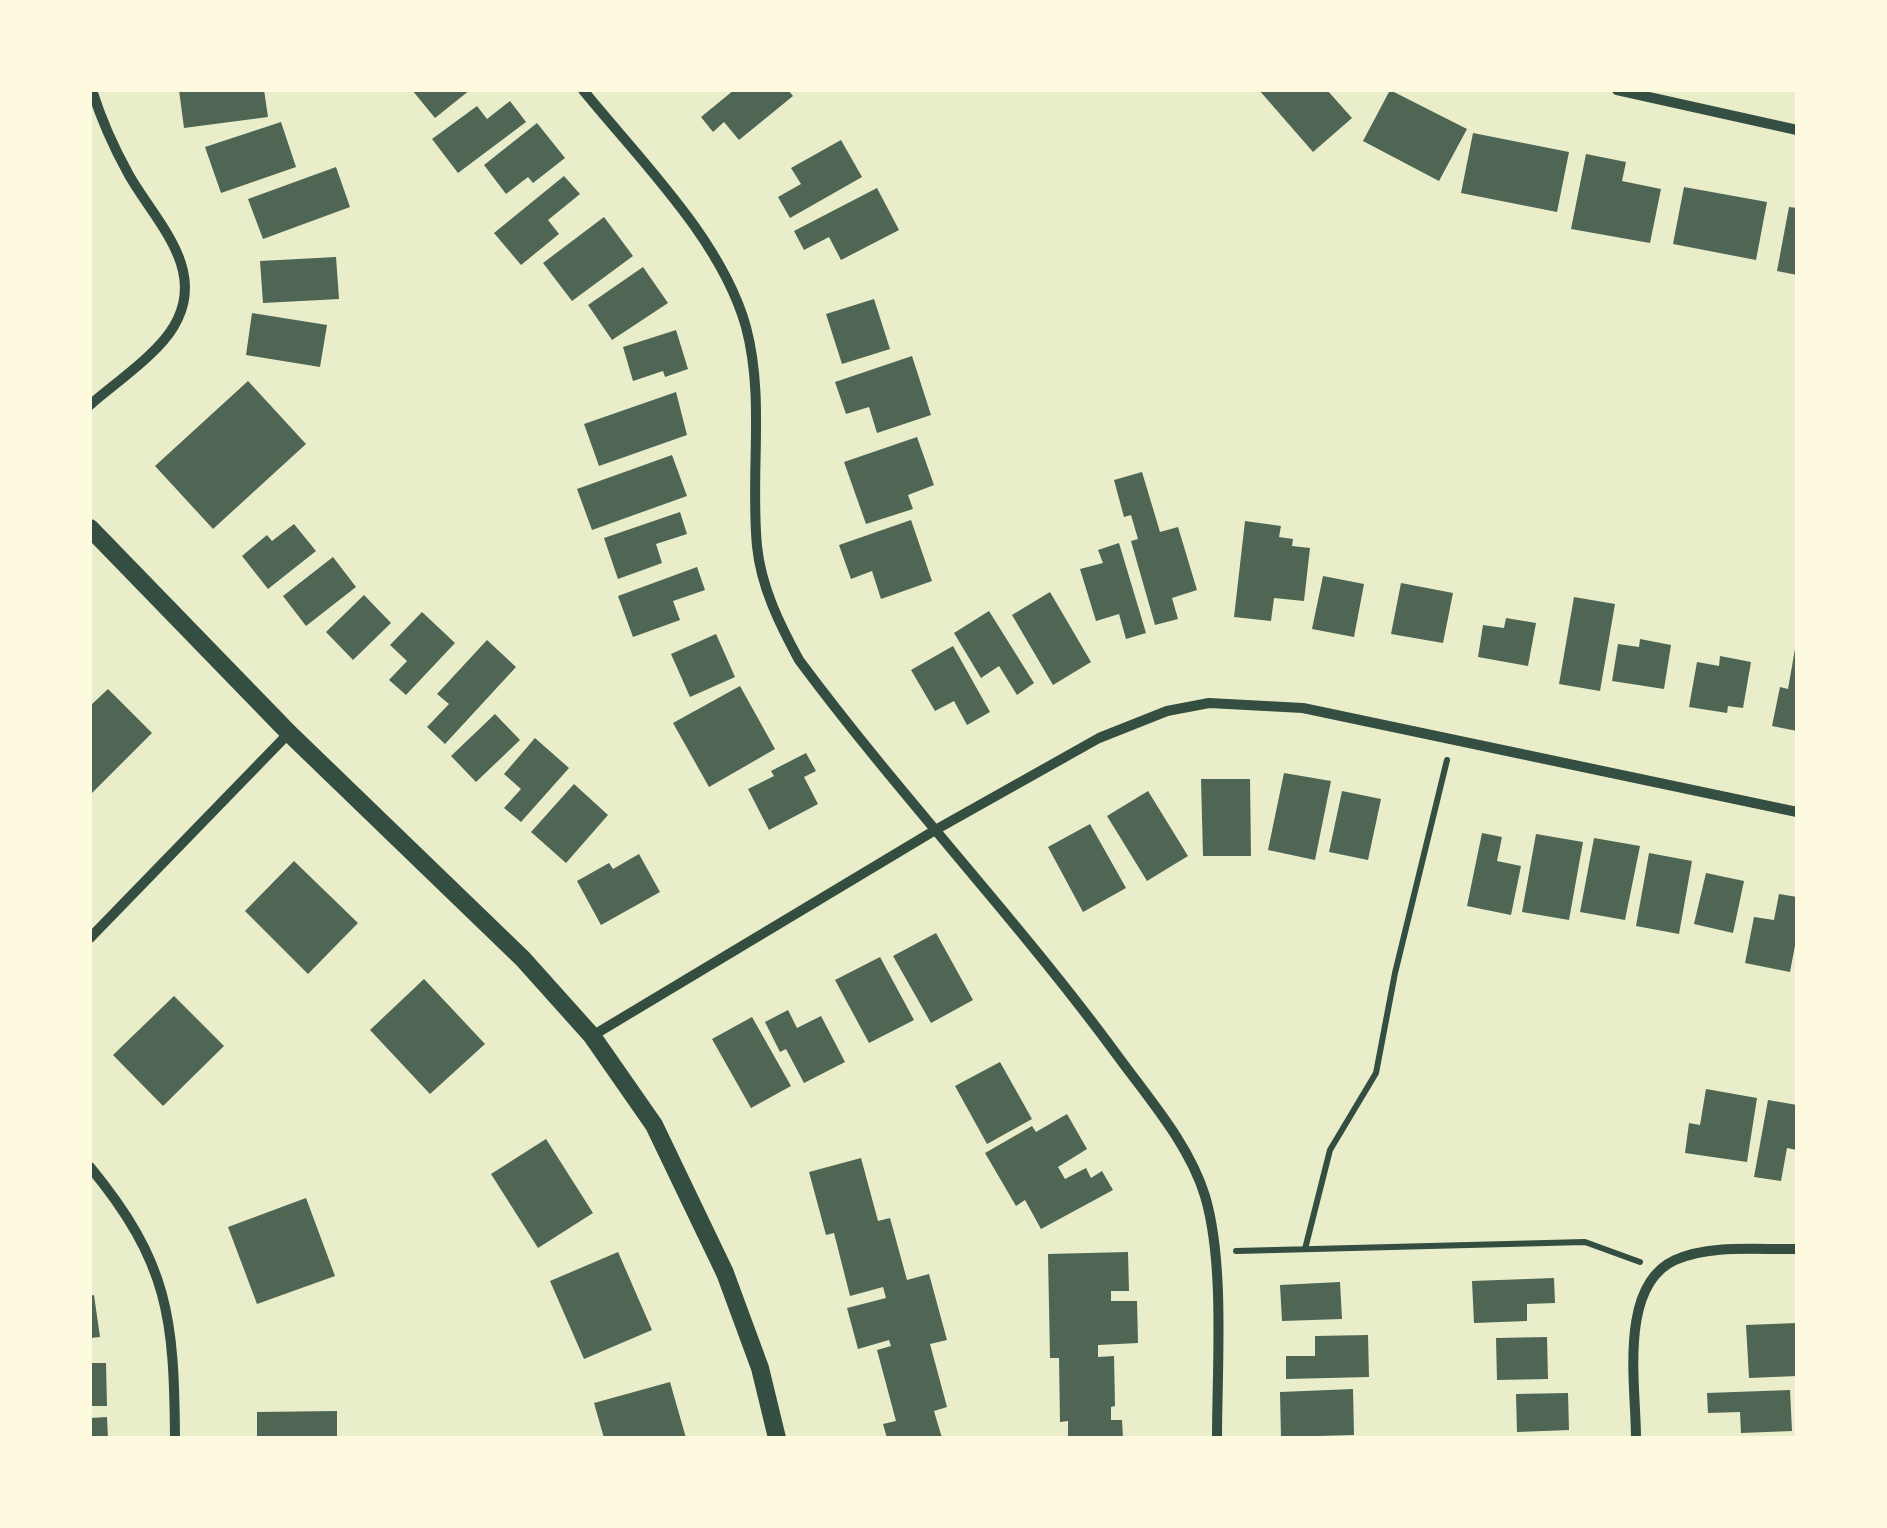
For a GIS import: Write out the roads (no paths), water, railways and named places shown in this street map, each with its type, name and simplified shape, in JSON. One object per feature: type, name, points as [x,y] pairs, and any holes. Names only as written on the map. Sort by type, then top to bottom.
[{"type":"street","points":[[90,405],[176,324],[185,288],[184,268],[176,249],[129,175],[92,90]]},
{"type":"street","points":[[583,90],[695,229],[735,296],[746,325],[756,390],[758,550],[765,584],[787,639],[818,687],[1084,1010],[1173,1132],[1204,1194],[1215,1252],[1218,1438]]},
{"type":"street","points":[[1617,90],[1797,130]]},
{"type":"street","points":[[90,528],[289,734],[523,959],[592,1036],[654,1125],[717,1256],[755,1354],[777,1438]]},
{"type":"street","points":[[592,1036],[936,829],[1112,732],[1167,711],[1209,702],[1303,708],[1797,812]]},
{"type":"street","points":[[90,938],[289,734]]},
{"type":"street","points":[[90,1167],[136,1227],[163,1292],[174,1362],[175,1438]]},
{"type":"street","points":[[1636,1438],[1635,1328],[1638,1304],[1647,1282],[1676,1260],[1710,1252],[1797,1250]]}]
